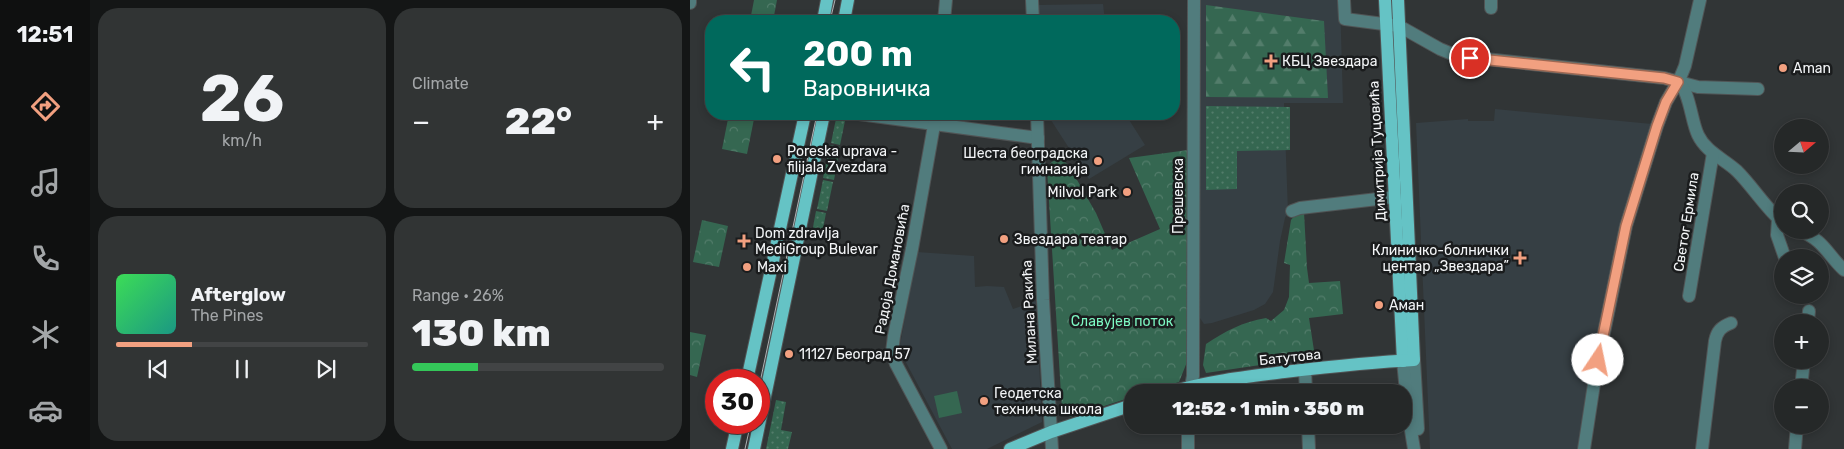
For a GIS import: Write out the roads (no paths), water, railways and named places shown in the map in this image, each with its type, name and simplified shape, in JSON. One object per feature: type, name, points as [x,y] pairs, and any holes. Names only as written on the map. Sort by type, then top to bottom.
[{"type":"main road","points":[[824,15],[827,0]]},
{"type":"main road","points":[[845,15],[848,0]]},
{"type":"main road","name":"Димитрија Туцовића","points":[[1385,0],[1395,197],[1409,360]]},
{"type":"main road","name":"Димитрија Туцовића","points":[[1398,0],[1409,360]]},
{"type":"main road","points":[[749,369],[803,120]]},
{"type":"main road","points":[[754,449],[823,120]]},
{"type":"main road","name":"Батутова","points":[[1215,384],[1239,378],[1409,360]]},
{"type":"main road","points":[[1010,449],[1051,432],[1124,408]]},
{"type":"main road","points":[[732,449],[735,434]]},
{"type":"street","points":[[945,15],[946,0]]},
{"type":"street","points":[[1032,0],[1033,15]]},
{"type":"street","name":"Прешевска","points":[[1192,384],[1194,0]]},
{"type":"street","points":[[1344,0],[1345,19],[1399,26],[1456,56],[1664,78],[1698,87],[1758,90]]},
{"type":"street","points":[[1584,449],[1596,371],[1626,226],[1657,126],[1687,58],[1700,0]]},
{"type":"street","points":[[1678,82],[1685,90],[1698,136],[1714,154],[1738,172],[1774,213]]},
{"type":"street","name":"Радоја Домановића","points":[[936,120],[892,352],[896,364],[940,449]]},
{"type":"street","points":[[941,120],[1038,138]]},
{"type":"street","name":"Милана Ракића","points":[[1037,120],[1052,449]]},
{"type":"street","name":"Светог Ермила","points":[[1689,296],[1714,154]]},
{"type":"street","points":[[1292,211],[1300,208],[1395,197]]},
{"type":"street","points":[[1816,239],[1844,270]]},
{"type":"street","points":[[1702,449],[1715,341],[1719,330],[1730,323]]},
{"type":"street","name":"Димитрија Туцовића","points":[[1409,360],[1416,449]]},
{"type":"street","points":[[1306,370],[1306,384]]},
{"type":"street","points":[[1188,434],[1188,449]]},
{"type":"street","points":[[1308,434],[1309,449]]},
{"type":"street","points":[[1794,449],[1796,434]]},
{"type":"tram line","points":[[831,15],[835,0]]},
{"type":"tram line","points":[[763,369],[816,120]]},
{"type":"tram line","points":[[745,449],[748,434]]},
{"type":"place","name":"КБЦ Звездара","points":[[1271,61]]},
{"type":"place","name":"Aman","points":[[1783,68]]},
{"type":"place","name":"Poreska uprava - filijala Zvezdara","points":[[777,159]]},
{"type":"place","name":"Шеста београдска гимназија","points":[[1098,161]]},
{"type":"place","name":"Milvol Park","points":[[1127,192]]},
{"type":"place","name":"Звездара театар","points":[[1004,239]]},
{"type":"place","name":"Dom zdravlja MediGroup Bulevar","points":[[744,241]]},
{"type":"place","name":"Клиничко-болнички центар „Звездара”","points":[[1520,258]]},
{"type":"place","name":"Maxi","points":[[747,267]]},
{"type":"place","name":"Аман","points":[[1379,305]]},
{"type":"place","name":"11127 Београд 57","points":[[789,354]]},
{"type":"place","name":"Геодетска техничка школа","points":[[984,401]]},
{"type":"park label","name":"Славујев поток","points":[[1122,321]]}]
